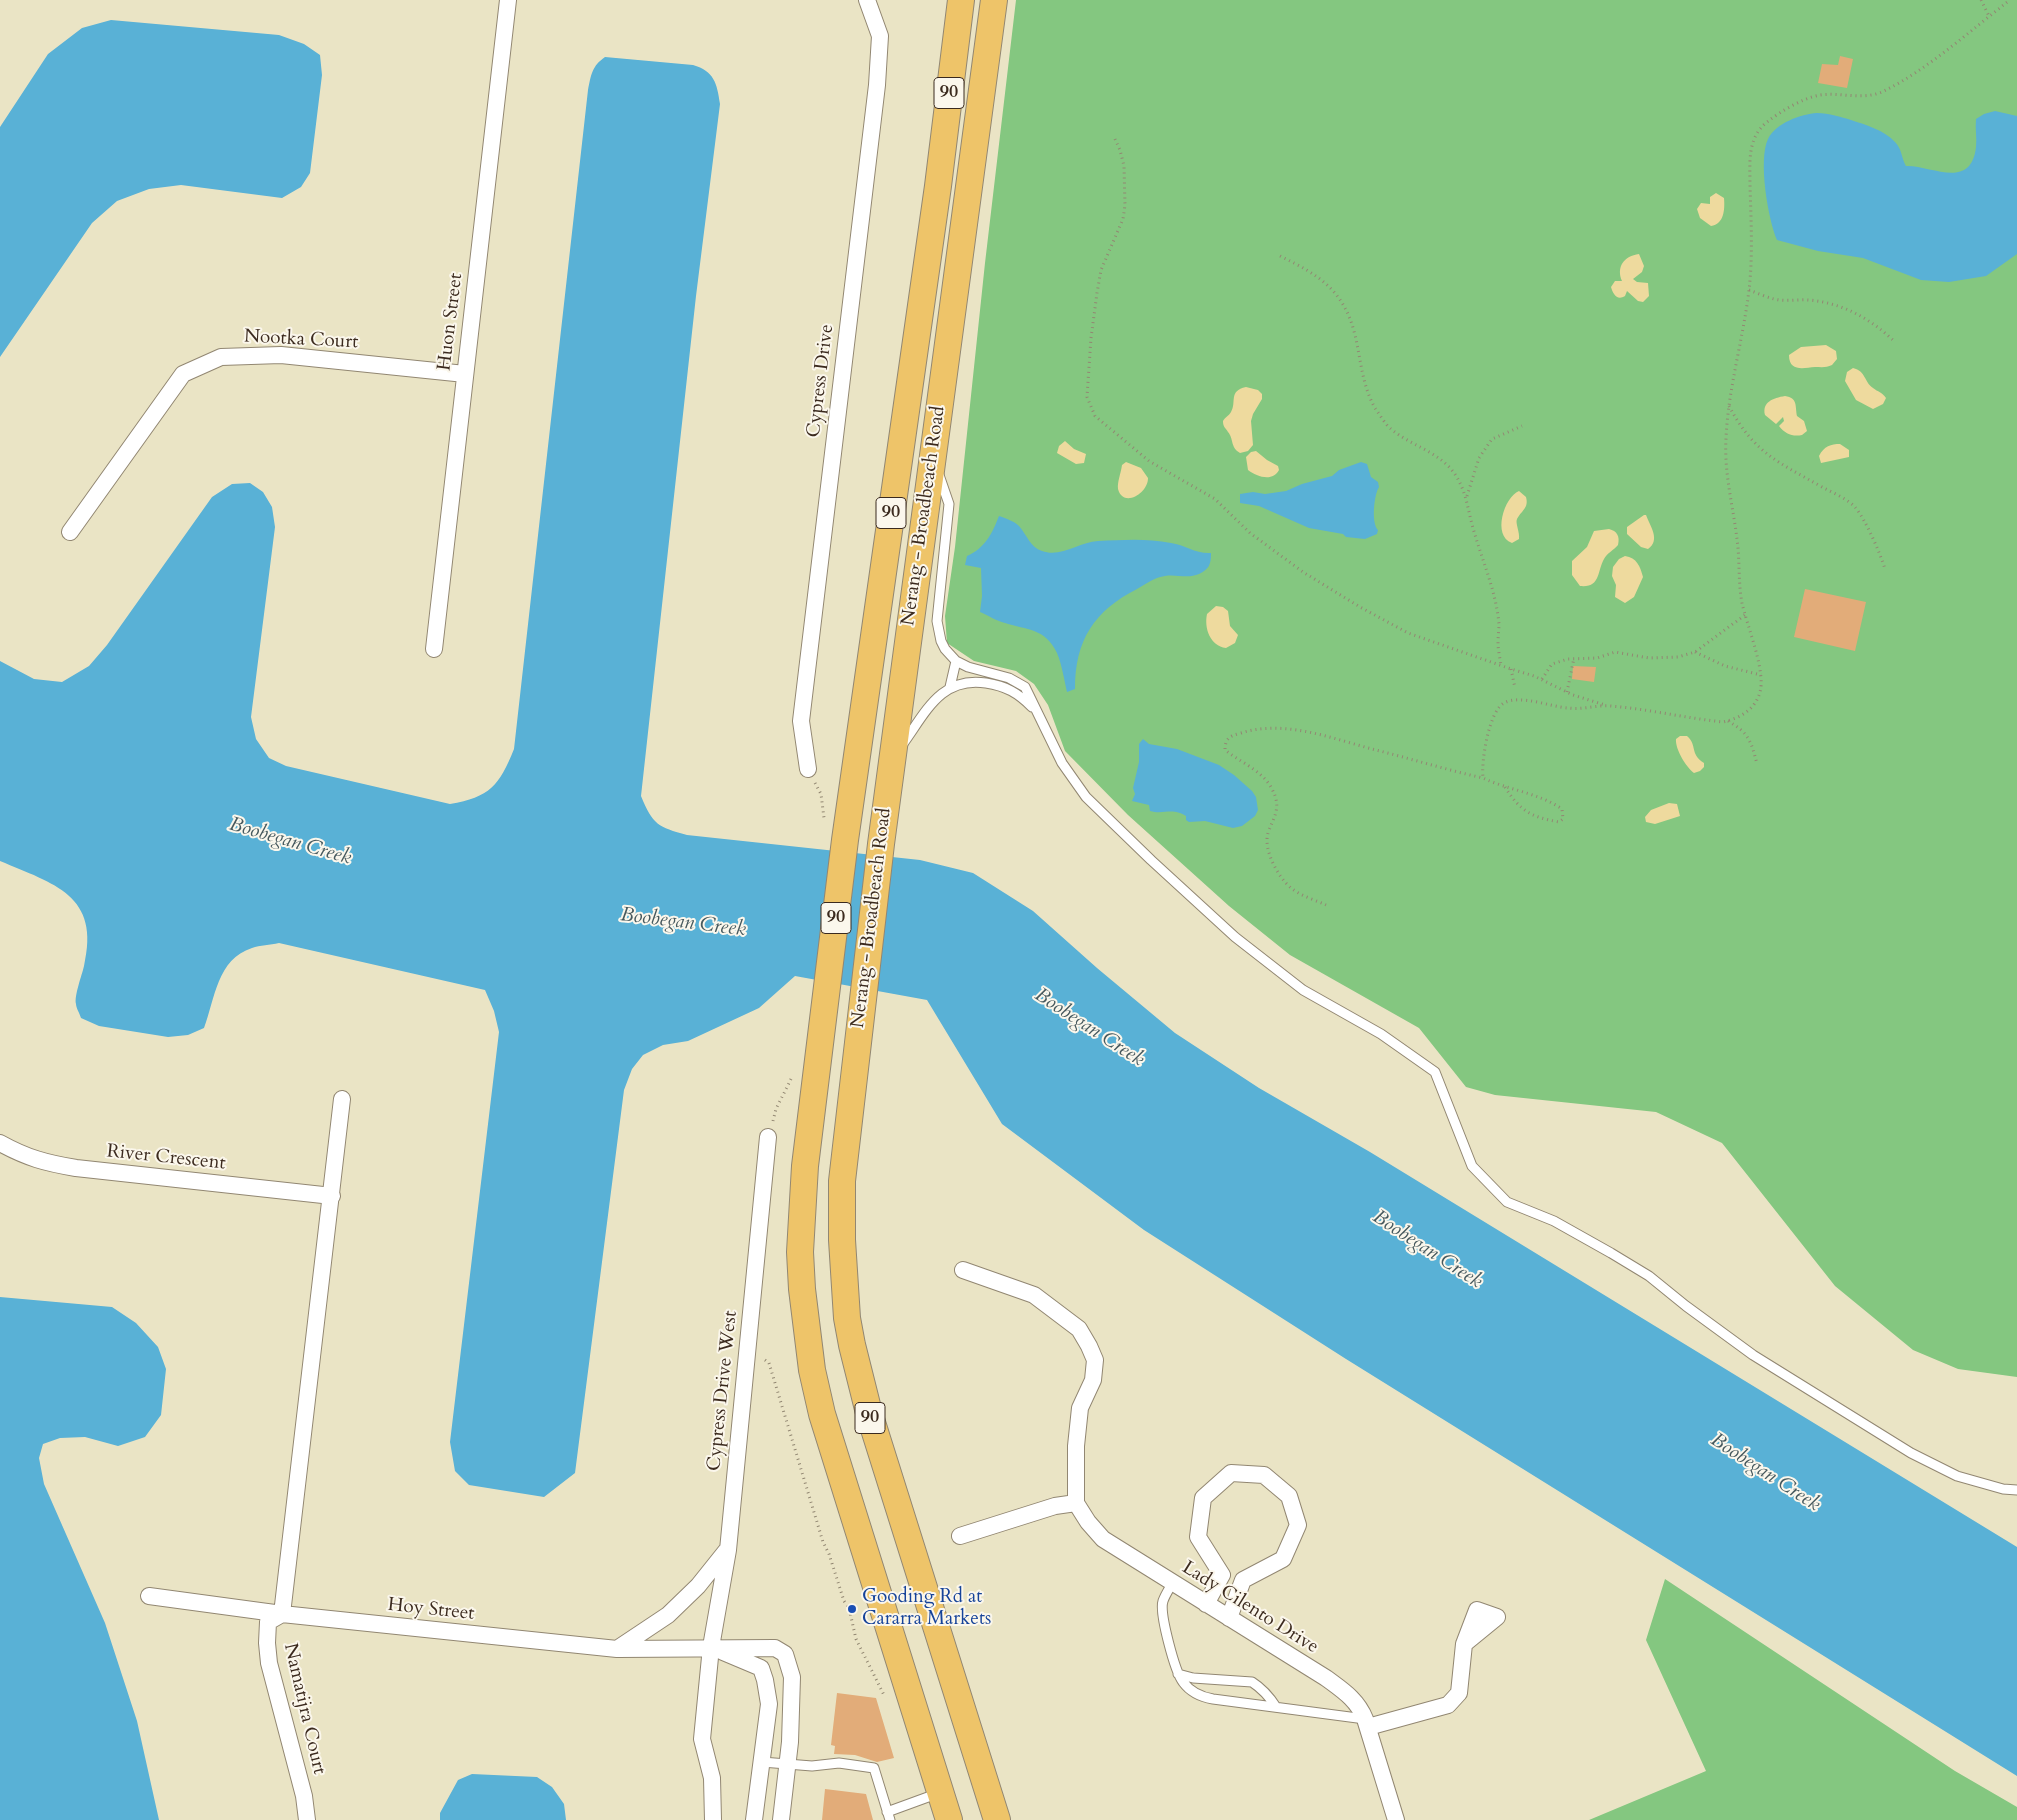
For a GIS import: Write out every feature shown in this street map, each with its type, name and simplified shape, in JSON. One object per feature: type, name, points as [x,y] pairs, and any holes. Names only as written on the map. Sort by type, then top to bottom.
[{"type":"main road","name":"Nerang - Broadbeach Road","points":[[949,1820],[825,1423],[812,1370],[806,1327],[801,1271],[801,1217],[805,1166],[845,840],[938,186],[961,0]]},
{"type":"main road","name":"Nerang - Broadbeach Road","points":[[994,0],[881,844],[842,1181],[842,1240],[847,1318],[869,1413],[997,1820]]},
{"type":"street","name":"Huon Street","points":[[434,649],[508,0]]},
{"type":"street","name":"Cypress Drive","points":[[808,769],[800,720],[877,84],[880,36],[867,0]]},
{"type":"street","name":"Nootka Court","points":[[70,532],[183,374],[221,357],[281,355],[465,374]]},
{"type":"street","points":[[282,1614],[342,1099]]},
{"type":"street","name":"Cypress Drive West","points":[[713,1820],[712,1778],[702,1739],[711,1648],[728,1550],[768,1137]]},
{"type":"street","name":"River Crescent","points":[[0,1143],[21,1155],[47,1163],[76,1168],[332,1196]]},
{"type":"street","points":[[960,1536],[1055,1506],[1076,1503],[1076,1446],[1080,1408],[1093,1380],[1094,1360],[1089,1346],[1078,1329],[1034,1295],[963,1270]]},
{"type":"street","points":[[1206,1604],[1222,1575],[1198,1537],[1203,1498],[1232,1473],[1264,1475],[1289,1496],[1298,1525],[1283,1559],[1243,1580],[1229,1618]]},
{"type":"street","name":"Lady Cilento Drive","points":[[1076,1503],[1088,1522],[1103,1539],[1349,1694],[1360,1706],[1396,1820]]},
{"type":"street","points":[[617,1649],[668,1615],[698,1586],[728,1550]]},
{"type":"street","name":"Hoy Street","points":[[149,1596],[282,1614],[617,1649],[775,1648],[785,1654],[792,1677],[787,1764],[781,1820]]},
{"type":"street","name":"Namatijra Court","points":[[282,1614],[268,1622],[267,1643],[269,1663],[304,1796],[307,1820]]},
{"type":"street","points":[[1366,1723],[1448,1705],[1459,1692],[1464,1644]]},
{"type":"street","name":"Hoy Street","points":[[711,1648],[761,1668],[765,1680],[769,1704],[754,1820]]},
{"type":"lane","points":[[932,454],[948,504],[937,621],[941,641],[956,661],[976,670],[1018,681],[1029,693],[1062,763],[1086,797],[1235,937],[1303,990],[1381,1034],[1435,1072],[1472,1166],[1507,1202],[1554,1220],[1611,1252],[1649,1276],[1686,1306],[1754,1355],[1911,1453],[1957,1476],[2003,1489],[2017,1490]]},
{"type":"lane","points":[[950,687],[956,661]]},
{"type":"lane","points":[[892,758],[930,704],[950,687],[957,684],[975,681],[1010,688],[1036,711]]},
{"type":"lane","points":[[1172,1584],[1163,1601],[1163,1618],[1178,1674],[1184,1683],[1202,1697],[1276,1707],[1366,1723]]},
{"type":"lane","points":[[1178,1674],[1193,1678],[1252,1682],[1261,1687],[1276,1707]]},
{"type":"lane","points":[[762,1762],[812,1766],[839,1763],[874,1768],[888,1816],[940,1793]]},
{"type":"path","points":[[1981,0],[1989,16]]},
{"type":"path","points":[[1483,778],[1483,758],[1493,719],[1499,707],[1504,703],[1523,700],[1568,708],[1608,706],[1728,721],[1746,714],[1752,706],[1760,691],[1761,675],[1742,600],[1737,538],[1726,471],[1729,406],[1749,290],[1750,148],[1756,133],[1767,122],[1805,100],[1820,95],[1866,96],[1882,92],[1932,60],[2010,0]]},
{"type":"path","points":[[1115,139],[1124,166],[1126,205],[1123,219],[1101,270],[1097,293],[1091,338],[1087,397],[1096,416],[1149,461],[1214,499],[1250,533],[1303,572],[1337,594],[1408,633],[1542,679],[1567,692],[1608,706]]},
{"type":"path","points":[[1280,256],[1317,275],[1332,290],[1346,309],[1355,335],[1364,384],[1375,407],[1390,428],[1438,457],[1451,470],[1467,497],[1472,526],[1494,597],[1499,625],[1498,643],[1501,665]]},
{"type":"path","points":[[1749,290],[1774,299],[1834,304],[1865,318],[1880,328],[1895,342]]},
{"type":"path","points":[[1729,406],[1746,434],[1767,455],[1841,496],[1855,508],[1879,550],[1885,569]]},
{"type":"path","points":[[1467,497],[1479,458],[1492,439],[1522,426]]},
{"type":"path","points":[[1542,679],[1552,664],[1560,660],[1597,658],[1615,652],[1649,658],[1678,657],[1695,652],[1745,615]]},
{"type":"path","points":[[1695,652],[1725,666],[1761,675]]},
{"type":"path","points":[[1567,692],[1574,658]]},
{"type":"path","points":[[1511,669],[1515,688]]},
{"type":"path","points":[[1728,721],[1745,732],[1750,740],[1758,764]]},
{"type":"path","points":[[1326,905],[1291,888],[1275,866],[1266,842],[1277,813],[1276,798],[1272,789],[1254,771],[1225,750],[1227,739],[1244,732],[1260,729],[1298,731],[1402,755],[1483,778],[1554,803],[1562,809],[1563,819],[1559,822],[1534,815],[1517,806],[1505,787]]},
{"type":"path","points":[[808,769],[821,794],[824,822]]},
{"type":"path","points":[[768,1137],[776,1109],[793,1075]]},
{"type":"path","points":[[748,1348],[769,1363],[822,1542],[829,1554],[844,1601],[849,1608],[856,1639],[887,1701]]},
{"type":"green space","points":[[1016,0],[2017,0],[2017,1377],[1958,1369],[1913,1350],[1835,1286],[1722,1143],[1656,1112],[1495,1095],[1466,1087],[1419,1028],[1290,955],[1229,906],[1128,815],[1065,751],[1048,705],[1034,684],[1016,671],[974,661],[947,643],[945,616],[955,547],[985,263]]},
{"type":"green space","points":[[1665,1579],[1955,1771],[2017,1807],[2017,1820],[1589,1820],[1706,1771],[1646,1640]]},
{"type":"sand","points":[[1716,193],[1724,198],[1724,212],[1719,222],[1711,226],[1700,218],[1697,209],[1701,203],[1710,204],[1710,197]]},
{"type":"sand","points":[[1639,254],[1644,266],[1642,272],[1633,279],[1637,282],[1648,283],[1649,296],[1643,302],[1638,301],[1627,291],[1625,296],[1620,298],[1614,294],[1611,287],[1615,281],[1622,281],[1620,271],[1625,260]]},
{"type":"sand","points":[[1826,345],[1836,351],[1837,359],[1832,365],[1798,368],[1791,364],[1789,355],[1801,347]]},
{"type":"sand","points":[[1853,368],[1863,374],[1870,386],[1886,398],[1883,404],[1873,409],[1856,400],[1845,381],[1847,372]]},
{"type":"sand","points":[[1246,387],[1258,390],[1262,394],[1262,399],[1251,421],[1253,445],[1248,451],[1240,453],[1233,446],[1223,421],[1233,408],[1234,397],[1237,391]]},
{"type":"sand","points":[[1785,396],[1794,401],[1797,416],[1804,421],[1807,431],[1802,435],[1795,436],[1781,429],[1779,426],[1784,421],[1783,417],[1776,424],[1765,415],[1765,407],[1769,401]]},
{"type":"sand","points":[[1065,441],[1074,449],[1086,454],[1084,463],[1076,464],[1057,453],[1059,446]]},
{"type":"sand","points":[[1840,444],[1849,450],[1849,457],[1821,463],[1819,456],[1825,448]]},
{"type":"sand","points":[[1256,451],[1278,466],[1279,470],[1276,474],[1265,477],[1256,475],[1248,470],[1246,457],[1251,452]]},
{"type":"sand","points":[[1126,462],[1141,468],[1148,478],[1147,484],[1140,494],[1130,498],[1125,498],[1121,495],[1118,489],[1122,465]]},
{"type":"sand","points":[[1519,491],[1526,497],[1527,504],[1517,521],[1519,539],[1512,543],[1506,539],[1503,533],[1502,517],[1509,501]]},
{"type":"sand","points":[[1646,515],[1652,528],[1654,537],[1652,545],[1648,549],[1641,547],[1627,534],[1627,527]]},
{"type":"sand","points":[[1609,529],[1617,534],[1619,539],[1618,545],[1605,557],[1595,582],[1587,586],[1580,586],[1572,575],[1572,561],[1587,547],[1594,531]]},
{"type":"sand","points":[[1625,556],[1637,563],[1643,577],[1634,597],[1625,603],[1615,597],[1616,585],[1612,576],[1613,567],[1619,559]]},
{"type":"sand","points":[[1216,606],[1223,607],[1228,611],[1230,626],[1238,635],[1235,643],[1226,648],[1216,644],[1207,630],[1207,614]]},
{"type":"sand","points":[[1680,736],[1687,736],[1692,743],[1695,753],[1704,763],[1704,767],[1700,771],[1694,773],[1682,758],[1676,743],[1676,739]]},
{"type":"sand","points":[[1669,803],[1677,804],[1680,816],[1655,824],[1646,822],[1645,817],[1651,810]]},
{"type":"water","points":[[111,20],[279,35],[304,44],[320,55],[322,75],[310,173],[301,187],[282,198],[181,185],[149,189],[117,201],[92,223],[0,357],[0,127],[48,54],[82,28]]},
{"type":"water","name":"Boobegan Creek","points":[[605,57],[693,65],[710,74],[716,84],[720,104],[696,296],[641,796],[653,819],[669,830],[687,835],[920,860],[973,873],[1033,911],[1097,968],[1175,1033],[1259,1088],[1370,1152],[2017,1547],[2017,1776],[1346,1359],[1144,1230],[1002,1124],[927,1000],[795,976],[759,1008],[688,1041],[663,1045],[643,1055],[632,1069],[624,1090],[575,1473],[544,1497],[469,1485],[455,1471],[450,1442],[499,1032],[494,1011],[485,990],[279,943],[252,948],[240,953],[231,961],[219,981],[204,1028],[188,1035],[168,1037],[99,1026],[81,1018],[76,1000],[84,966],[87,942],[86,923],[79,908],[69,896],[55,886],[0,861],[0,661],[34,679],[62,682],[89,666],[107,645],[212,497],[232,484],[250,483],[263,492],[272,507],[275,527],[251,717],[256,739],[269,758],[286,766],[450,804],[475,798],[484,793],[498,781],[509,762],[514,749],[588,90],[595,67]]},
{"type":"water","points":[[1995,111],[2017,116],[2017,254],[1986,276],[1949,282],[1921,280],[1863,258],[1818,251],[1777,240],[1770,218],[1765,190],[1764,161],[1768,139],[1783,124],[1797,117],[1817,113],[1839,116],[1886,134],[1899,147],[1906,166],[1948,173],[1958,172],[1966,168],[1973,160],[1976,147],[1976,119],[1984,114]]},
{"type":"water","points":[[1361,462],[1367,464],[1371,477],[1378,482],[1379,487],[1374,509],[1377,534],[1365,539],[1346,537],[1343,534],[1309,528],[1259,506],[1240,503],[1240,494],[1253,492],[1265,494],[1286,491],[1302,484],[1332,476],[1339,470]]},
{"type":"water","points":[[999,516],[1017,524],[1034,547],[1049,553],[1056,553],[1098,541],[1143,540],[1162,541],[1200,552],[1211,553],[1211,561],[1209,566],[1199,574],[1161,577],[1151,581],[1122,598],[1098,617],[1083,642],[1076,672],[1075,689],[1067,692],[1059,658],[1047,639],[1035,631],[1002,622],[980,612],[982,596],[981,568],[965,565],[967,556],[979,549],[987,540]]},
{"type":"water","points":[[1143,739],[1149,744],[1177,749],[1219,765],[1234,775],[1256,797],[1258,810],[1255,816],[1242,826],[1233,828],[1205,821],[1189,822],[1186,820],[1186,816],[1181,813],[1150,811],[1149,805],[1132,801],[1135,794],[1133,788],[1139,762],[1139,744]]},
{"type":"water","points":[[0,1297],[112,1307],[136,1323],[158,1347],[166,1369],[161,1415],[145,1437],[118,1446],[85,1437],[60,1438],[43,1444],[39,1458],[44,1484],[105,1623],[137,1721],[159,1820],[0,1820]]},
{"type":"water","points":[[472,1774],[537,1777],[552,1787],[564,1804],[566,1820],[440,1820],[440,1813],[458,1780]]},
{"type":"building","points":[[1840,56],[1853,59],[1847,88],[1818,83],[1822,64],[1838,65]]},
{"type":"building","points":[[1805,589],[1866,602],[1855,651],[1794,637]]},
{"type":"building","points":[[1573,666],[1596,667],[1594,682],[1572,679]]},
{"type":"building","points":[[837,1693],[876,1698],[894,1758],[877,1762],[855,1755],[834,1754],[835,1746],[831,1745]]},
{"type":"building","points":[[825,1789],[866,1794],[873,1820],[822,1820]]},
{"type":"place","name":"Gooding Rd at Cararra Markets","points":[[852,1609]]}]
